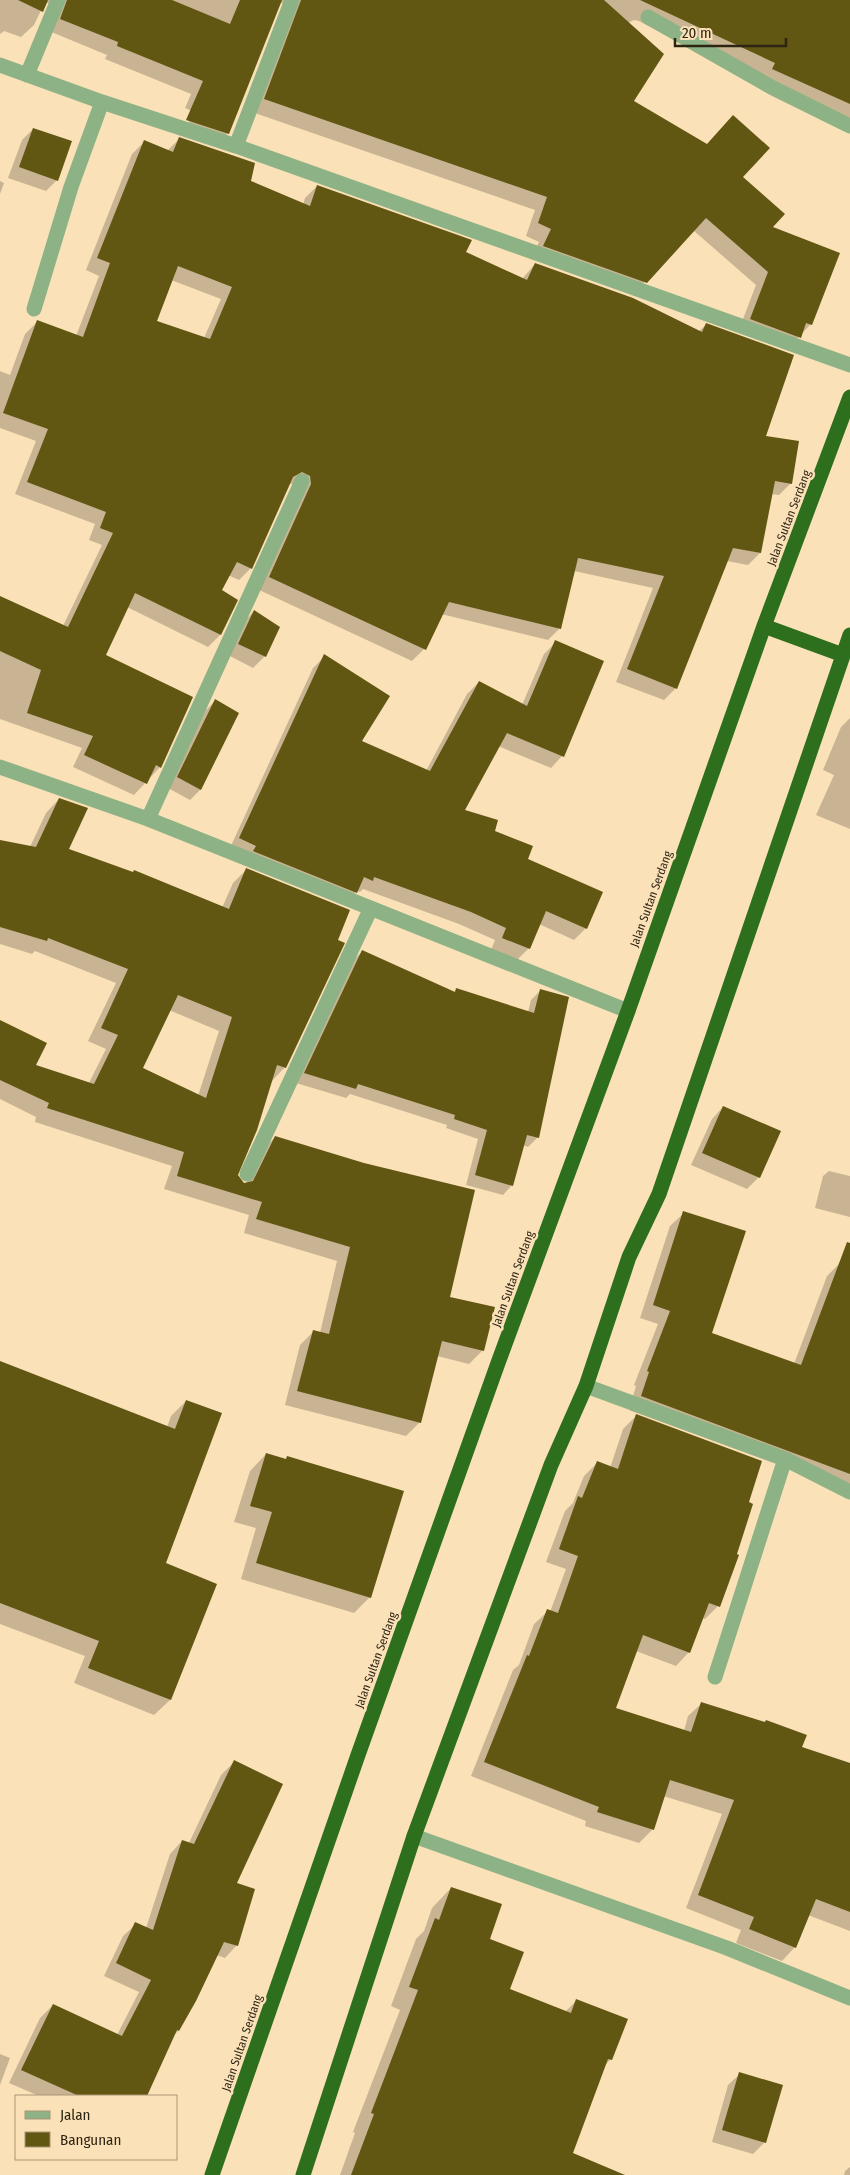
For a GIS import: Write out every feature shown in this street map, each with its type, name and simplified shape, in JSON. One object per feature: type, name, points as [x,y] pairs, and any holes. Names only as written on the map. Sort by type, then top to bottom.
[{"type":"highway","name":"Jalan Sultan Serdang","points":[[212,2175],[361,1746],[498,1363],[628,1011],[764,626],[850,397]]},
{"type":"highway","points":[[764,626],[843,655]]},
{"type":"highway","points":[[302,2175],[414,1836],[551,1465],[586,1386],[629,1257],[659,1194],[850,636]]},
{"type":"street","points":[[26,75],[58,0]]},
{"type":"street","points":[[236,146],[292,0]]},
{"type":"street","points":[[648,17],[773,88],[850,126]]},
{"type":"street","points":[[0,65],[102,102],[236,146],[850,365]]},
{"type":"street","points":[[34,309],[72,187],[102,102]]},
{"type":"street","points":[[148,819],[302,481]]},
{"type":"street","points":[[0,767],[148,819],[628,1011]]},
{"type":"street","points":[[247,1174],[371,908]]},
{"type":"street","points":[[586,1386],[785,1459],[850,1492]]},
{"type":"street","points":[[715,1677],[785,1459]]},
{"type":"street","points":[[414,1836],[727,1948],[850,1998]]},
{"type":"building","points":[[18,0],[48,0],[43,12]]},
{"type":"building","points":[[67,0],[172,0],[230,24],[240,0],[282,0],[229,134],[186,120],[203,81],[117,46],[118,42],[60,19]]},
{"type":"building","points":[[301,0],[604,0],[664,54],[634,101],[707,144],[733,115],[770,148],[743,177],[785,214],[773,227],[840,253],[812,325],[806,323],[801,338],[750,319],[768,272],[706,218],[647,283],[543,246],[551,229],[538,223],[547,197],[264,99]]},
{"type":"building","points":[[640,0],[850,0],[850,104],[772,69],[775,63]]},
{"type":"building","points":[[33,128],[72,141],[58,181],[19,167]]},
{"type":"building","points":[[179,137],[255,163],[251,181],[310,206],[317,185],[472,240],[466,252],[527,280],[535,263],[633,298],[702,332],[706,323],[794,355],[766,436],[799,441],[792,484],[775,481],[761,553],[733,548],[677,689],[627,669],[664,576],[578,558],[561,629],[449,602],[426,650],[269,577],[311,484],[310,476],[302,472],[293,477],[252,569],[237,562],[222,590],[238,600],[221,635],[135,593],[106,655],[193,697],[161,768],[156,765],[147,784],[84,755],[93,736],[27,713],[41,670],[0,651],[0,596],[68,627],[113,533],[100,528],[106,512],[27,482],[48,429],[3,413],[37,320],[83,337],[110,263],[97,258],[144,140],[173,152]],"holes":[[[178,266],[232,287],[210,339],[157,321]]]},
{"type":"building","points":[[254,610],[280,627],[266,657],[238,644]]},
{"type":"building","points":[[555,640],[604,661],[564,757],[507,733],[465,810],[498,820],[495,831],[533,846],[528,859],[603,892],[587,929],[546,911],[530,949],[502,938],[506,928],[471,912],[374,877],[373,881],[364,877],[357,893],[253,851],[256,846],[239,838],[324,654],[390,696],[362,741],[430,771],[479,681],[527,706]]},
{"type":"building","points":[[215,699],[239,713],[201,790],[177,777]]},
{"type":"building","points":[[59,798],[88,808],[69,849],[133,872],[134,870],[229,909],[246,868],[350,910],[338,940],[345,943],[286,1068],[277,1065],[257,1130],[238,1175],[244,1183],[253,1181],[275,1136],[364,1163],[475,1190],[450,1297],[495,1307],[484,1351],[442,1341],[421,1423],[297,1391],[313,1330],[329,1334],[350,1247],[256,1219],[262,1202],[177,1176],[184,1152],[47,1108],[49,1103],[0,1080],[0,1020],[47,1043],[36,1065],[94,1084],[118,1035],[101,1028],[128,969],[48,938],[47,941],[0,927],[0,840],[36,847]],"holes":[[[178,995],[232,1017],[206,1098],[143,1068]]]},
{"type":"building","points":[[362,950],[455,992],[456,988],[534,1013],[540,989],[569,997],[539,1138],[527,1135],[513,1186],[475,1175],[487,1130],[454,1119],[455,1115],[358,1084],[356,1089],[304,1073]]},
{"type":"building","points":[[723,1106],[781,1131],[760,1178],[702,1153]]},
{"type":"building","points":[[683,1211],[746,1231],[712,1333],[801,1365],[847,1242],[850,1243],[850,1474],[641,1396],[649,1372],[647,1371],[670,1311],[653,1305]]},
{"type":"building","points":[[0,1361],[175,1429],[186,1400],[222,1413],[166,1563],[217,1584],[171,1700],[88,1668],[99,1641],[0,1603]]},
{"type":"building","points":[[636,1414],[762,1461],[749,1502],[753,1504],[737,1554],[739,1555],[720,1607],[709,1603],[690,1653],[643,1635],[616,1708],[691,1732],[701,1702],[765,1722],[766,1720],[807,1735],[802,1747],[850,1763],[850,1912],[816,1899],[796,1948],[749,1929],[754,1917],[698,1895],[734,1800],[670,1780],[654,1830],[597,1812],[599,1807],[484,1762],[547,1609],[558,1613],[578,1556],[559,1549],[578,1496],[582,1498],[597,1461],[618,1469]]},
{"type":"building","points":[[266,1453],[286,1459],[287,1456],[404,1491],[371,1598],[256,1563],[272,1512],[250,1506]]},
{"type":"building","points":[[234,1760],[283,1784],[237,1883],[255,1889],[238,1946],[224,1942],[196,2001],[179,2031],[177,2030],[147,2095],[77,2095],[21,2070],[53,2004],[122,2036],[151,1980],[116,1963],[135,1922],[153,1930],[182,1840],[194,1844]]},
{"type":"building","points":[[451,1887],[502,1904],[490,1939],[524,1952],[510,1989],[571,2013],[576,1999],[628,2019],[612,2060],[608,2059],[573,2153],[625,2175],[351,2175],[374,2114],[371,2113],[418,1990],[409,1987],[435,1918],[439,1920]]},
{"type":"building","points":[[739,2072],[783,2085],[766,2143],[722,2130]]}]
